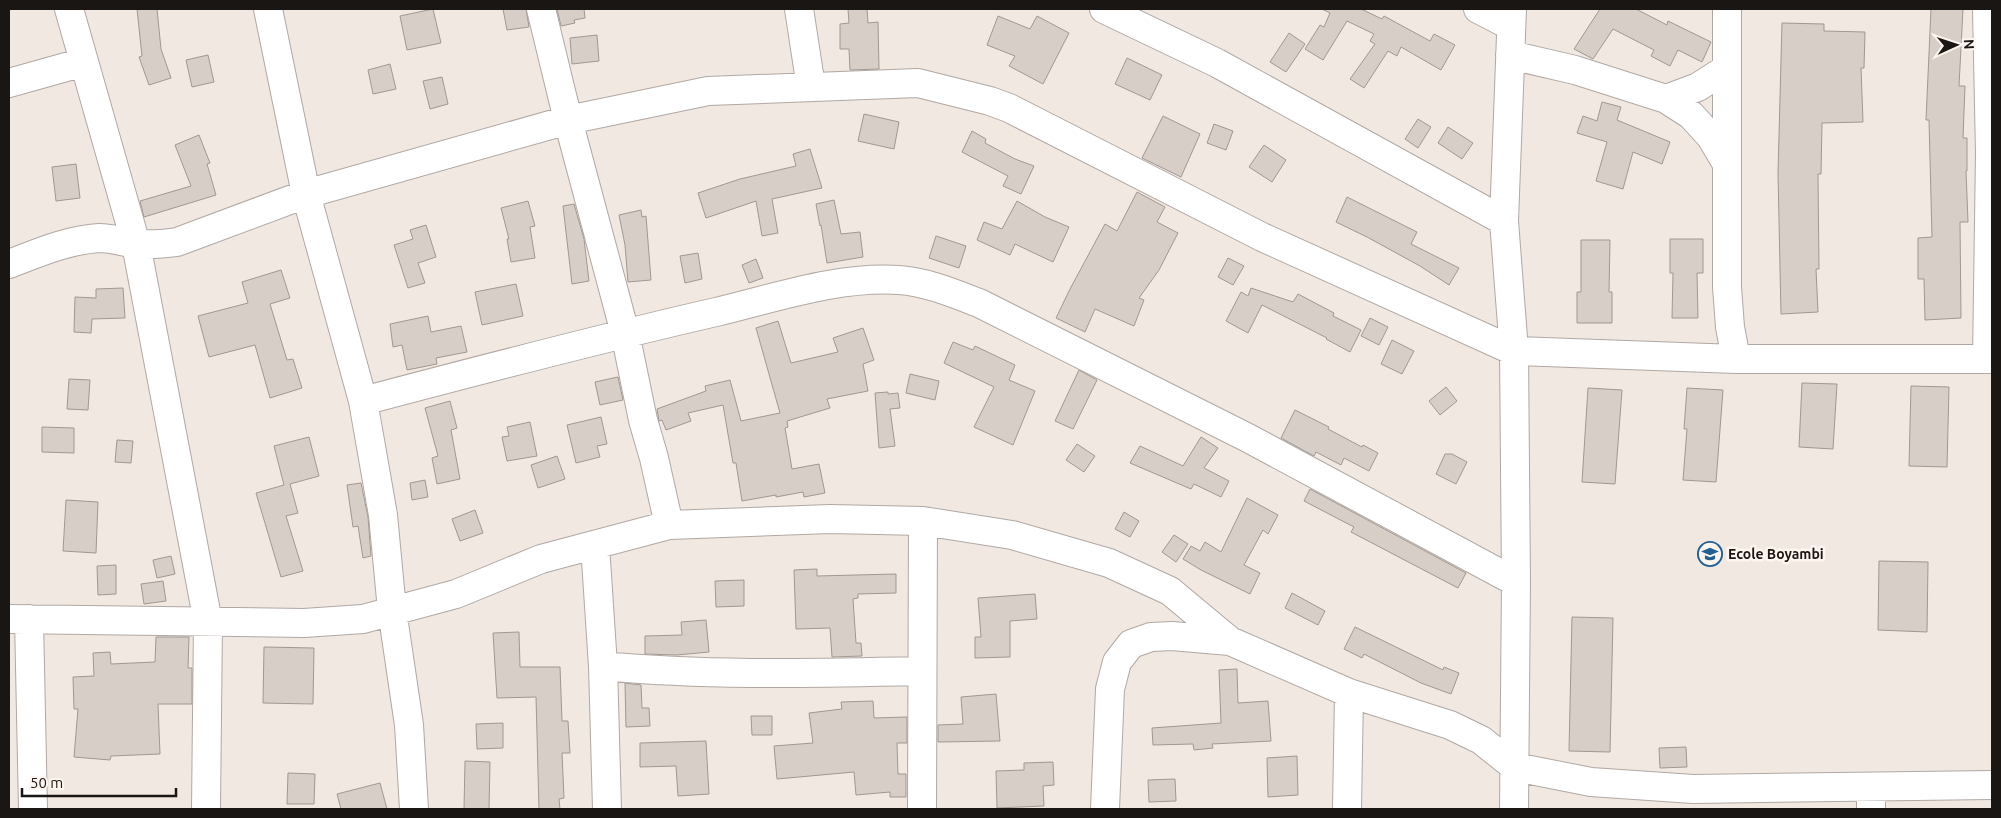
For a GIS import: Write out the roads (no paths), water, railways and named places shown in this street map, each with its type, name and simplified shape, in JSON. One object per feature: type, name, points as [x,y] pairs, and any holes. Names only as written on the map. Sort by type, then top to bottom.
[{"type":"street","points":[[69,9],[136,244],[208,622],[206,809]]},
{"type":"street","points":[[540,9],[625,333],[643,420],[669,524]]},
{"type":"street","points":[[799,9],[811,87]]},
{"type":"street","points":[[1104,9],[1217,63],[1504,220]]},
{"type":"street","points":[[1478,9],[1511,18],[1504,220],[1514,351],[1516,582],[1514,809]]},
{"type":"street","points":[[1727,9],[1727,287],[1730,327],[1736,359]]},
{"type":"street","points":[[9,264],[53,247],[78,240],[115,239],[136,244],[155,245],[176,242],[306,194],[568,120],[708,91],[918,83],[990,101],[1010,108],[1262,237],[1514,351],[1736,359],[1990,359],[1990,154],[1987,9]]},
{"type":"street","points":[[276,11],[306,194],[363,400],[382,515],[392,610],[409,725],[414,809]]},
{"type":"street","points":[[1510,56],[1575,70],[1666,99],[1692,115],[1711,138],[1727,164]]},
{"type":"street","points":[[9,82],[84,62]]},
{"type":"street","points":[[1666,99],[1698,88],[1726,69]]},
{"type":"street","points":[[363,400],[625,333],[812,289],[854,282],[899,280],[940,288],[979,303],[1224,425],[1516,582]]},
{"type":"street","points":[[32,809],[19,619],[304,624],[363,619],[456,594],[541,559],[669,524],[830,519],[923,521],[1012,535],[1109,563],[1170,591],[1230,641],[1349,693],[1450,725],[1481,740],[1515,767],[1591,782],[1871,798],[1992,785]]},
{"type":"street","points":[[922,809],[923,521]]},
{"type":"street","points":[[595,545],[603,666],[607,809]]},
{"type":"street","points":[[1105,809],[1110,689],[1117,662],[1131,644],[1151,637],[1172,636],[1230,641]]},
{"type":"street","points":[[603,666],[668,672],[735,673],[922,670]]},
{"type":"street","points":[[1348,809],[1349,693]]},
{"type":"place","name":"Ecole Boyambi","points":[[1710,554]]}]
